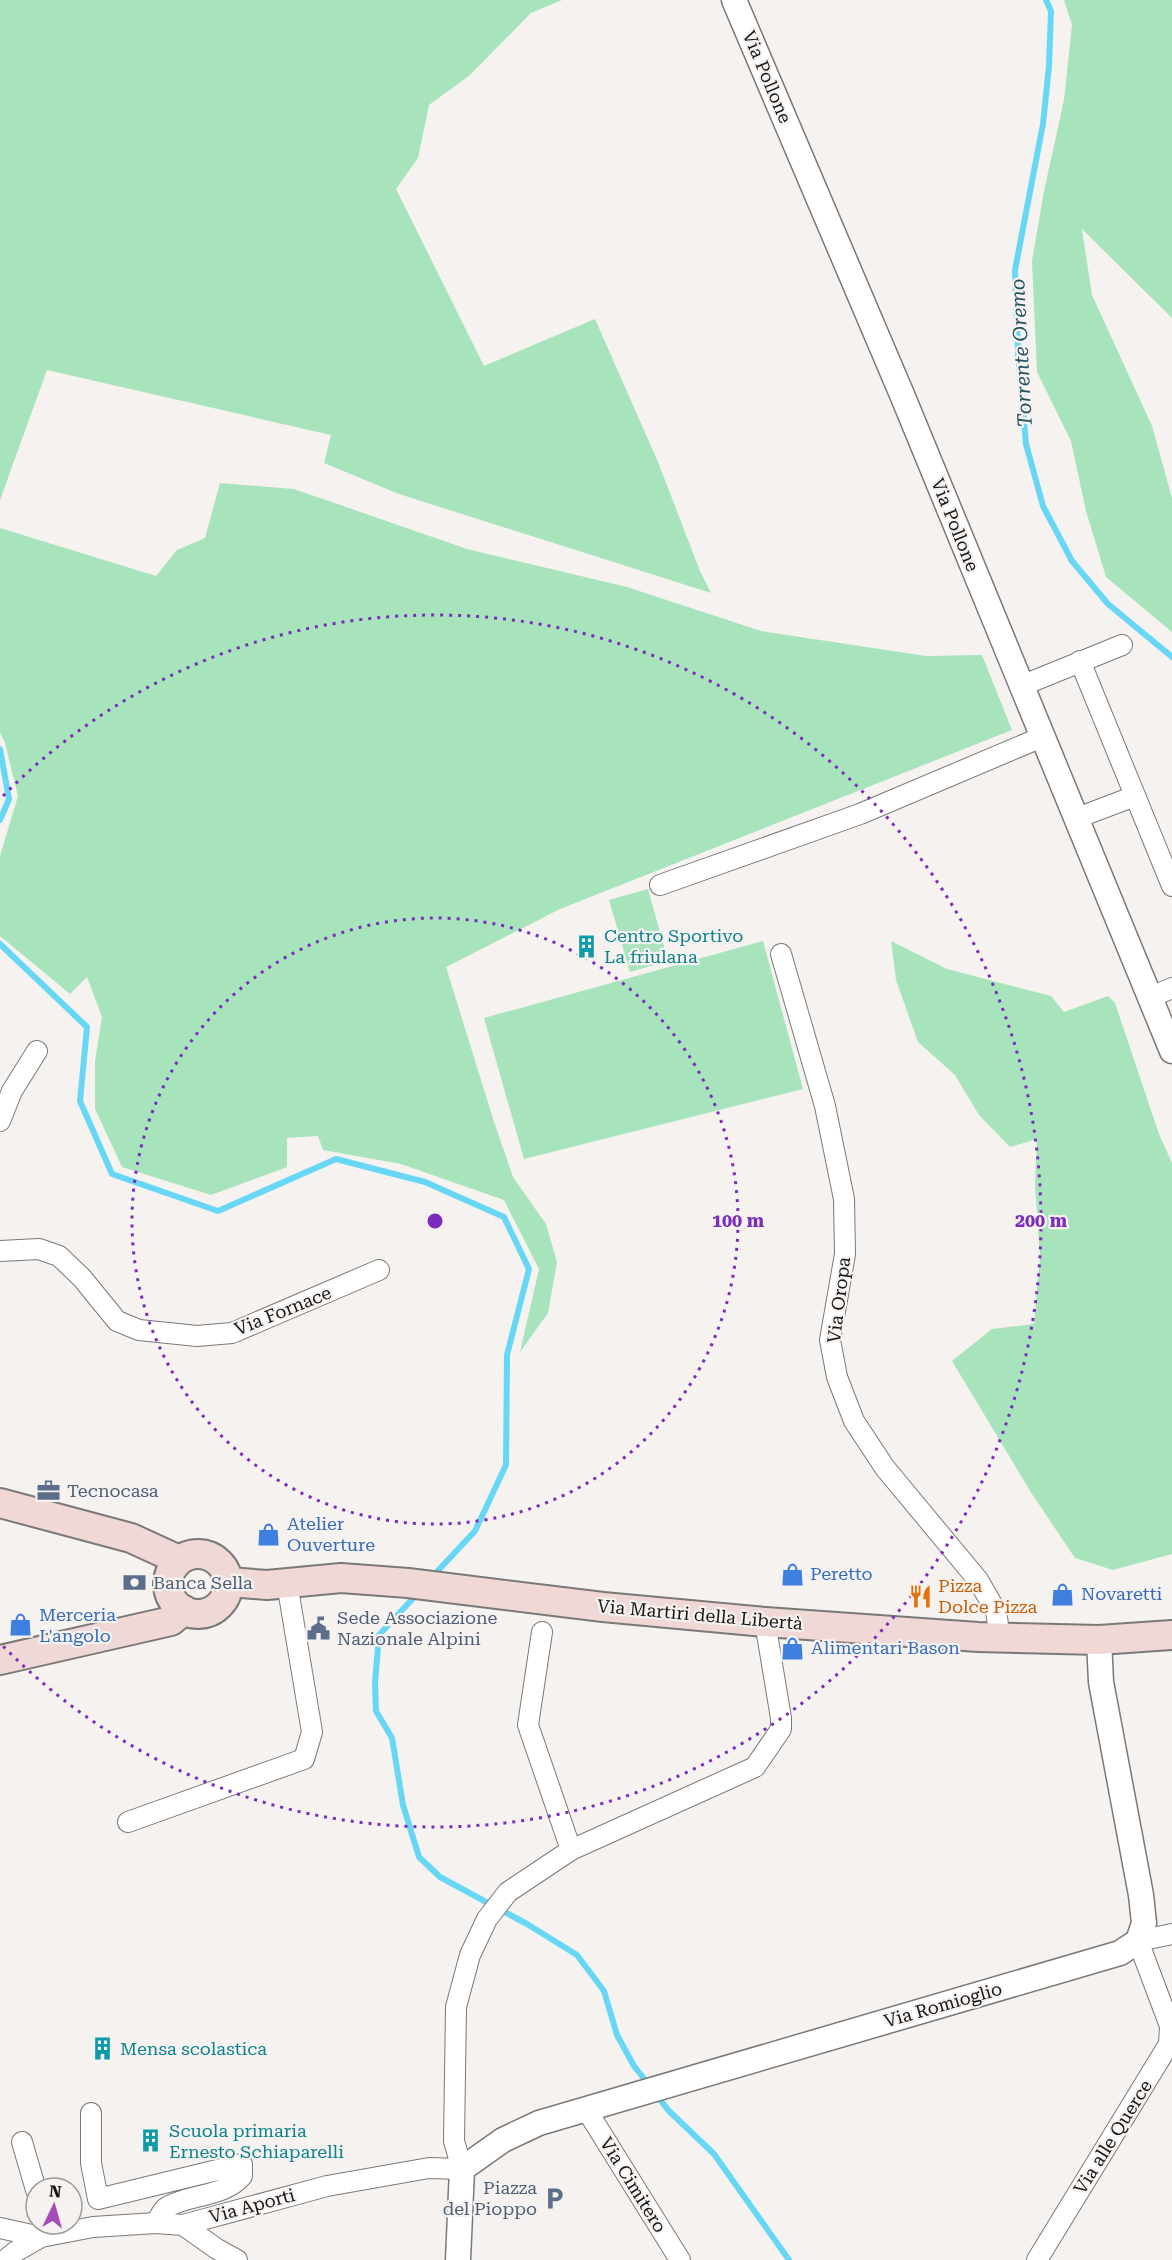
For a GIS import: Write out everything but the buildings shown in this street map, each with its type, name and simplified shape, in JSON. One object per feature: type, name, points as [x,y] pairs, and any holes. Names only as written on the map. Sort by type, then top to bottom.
[{"type":"main road","points":[[1,1499],[131,1538],[179,1560]]},
{"type":"main road","points":[[206,1554],[222,1565],[229,1582],[224,1600],[210,1612],[193,1613],[184,1610],[170,1596],[168,1576],[179,1560],[188,1555],[206,1554]]},
{"type":"main road","name":"Via Martiri della Libertà","points":[[229,1582],[267,1585],[341,1578],[408,1583],[603,1607],[765,1622],[1000,1638],[1099,1640],[1172,1635]]},
{"type":"main road","points":[[0,1660],[171,1621],[184,1610]]},
{"type":"street","name":"Via Pollone","points":[[734,0],[903,397],[1042,737],[1077,818],[1161,993],[1172,1051]]},
{"type":"street","points":[[1021,686],[1122,645]]},
{"type":"street","points":[[1080,661],[1172,886]]},
{"type":"street","points":[[660,885],[860,814],[1042,737]]},
{"type":"street","points":[[1077,818],[1135,796]]},
{"type":"street","name":"Via Oropa","points":[[781,954],[825,1106],[844,1199],[845,1254],[830,1340],[837,1377],[854,1421],[885,1468],[978,1580],[996,1611],[1000,1638]]},
{"type":"street","points":[[0,1121],[12,1091],[36,1051]]},
{"type":"street","name":"Via Fornace","points":[[0,1251],[39,1249],[58,1256],[82,1278],[117,1321],[139,1330],[197,1336],[232,1333],[379,1270]]},
{"type":"street","points":[[128,1822],[304,1760],[312,1732],[287,1583]]},
{"type":"street","points":[[458,2260],[462,2169],[454,2141],[456,2007],[470,1954],[487,1919],[508,1892],[571,1850],[755,1767],[781,1730],[765,1622]]},
{"type":"street","points":[[542,1632],[528,1725],[571,1850]]},
{"type":"street","points":[[1099,1640],[1101,1682],[1141,1895],[1143,1923],[1138,1941],[1172,1934]]},
{"type":"street","name":"Via Romioglio","points":[[462,2169],[503,2140],[539,2122],[1120,1953],[1138,1941]]},
{"type":"street","name":"Via alle Querce","points":[[1037,2260],[1169,2044],[1170,2026],[1138,1941]]},
{"type":"street","name":"Via Cimitero","points":[[586,2109],[680,2260]]},
{"type":"street","points":[[91,2114],[91,2163],[98,2199],[242,2164],[242,2176],[238,2181],[228,2187],[165,2208],[156,2223]]},
{"type":"street","points":[[22,2142],[32,2176]]},
{"type":"street","name":"Via Aporti","points":[[84,2228],[156,2223],[183,2225],[327,2186],[429,2168],[462,2169]]},
{"type":"street","points":[[183,2225],[237,2260]]},
{"type":"street","name":"Via Aporti","points":[[0,2228],[24,2229]]},
{"type":"street","name":"Via Aporti","points":[[5,2260],[35,2236]]},
{"type":"green space","points":[[0,0],[562,0],[531,13],[470,75],[429,105],[418,158],[396,189],[484,366],[595,319],[658,462],[700,571],[711,593],[399,494],[324,463],[331,435],[47,370],[0,500]]},
{"type":"green space","points":[[1064,0],[1172,0],[1172,318],[1082,229],[1092,295],[1152,426],[1172,498],[1172,632],[1106,577],[1086,511],[1071,441],[1037,372],[1032,261],[1044,191],[1064,100],[1072,25]]},
{"type":"green space","points":[[220,483],[294,489],[467,549],[627,587],[761,631],[926,656],[982,655],[1012,730],[560,909],[446,967],[513,1177],[546,1224],[557,1262],[548,1313],[520,1352],[539,1269],[504,1200],[401,1164],[323,1150],[318,1136],[287,1138],[287,1167],[211,1195],[122,1167],[95,1109],[95,1061],[102,1017],[87,977],[70,994],[0,936],[0,856],[18,796],[5,743],[0,732],[0,528],[156,576],[177,550],[205,538]]},
{"type":"green space","points":[[648,889],[668,961],[630,972],[609,900]]},
{"type":"green space","points":[[763,941],[803,1089],[524,1159],[484,1018]]},
{"type":"green space","points":[[891,941],[947,969],[1051,996],[1064,1012],[1108,996],[1115,1003],[1159,1134],[1172,1163],[1172,1554],[1113,1570],[1075,1558],[1032,1494],[952,1361],[992,1329],[1034,1324],[1040,1257],[1035,1184],[1037,1139],[1010,1147],[979,1115],[955,1075],[918,1042],[896,980]]},
{"type":"waterway","name":"Torrente Oremo","points":[[1046,0],[1051,11],[1049,66],[1043,124],[1015,270],[1018,352],[1026,444],[1043,506],[1072,561],[1108,604],[1172,657]]},
{"type":"waterway","points":[[0,749],[9,799],[0,820]]},
{"type":"waterway","points":[[0,944],[87,1027],[80,1101],[112,1174],[218,1211],[336,1159],[425,1182],[504,1217],[529,1269],[507,1355],[506,1465],[475,1531],[432,1577]]},
{"type":"waterway","points":[[417,1594],[379,1635],[375,1683],[376,1711],[392,1738],[403,1805],[419,1857],[440,1877],[527,1924],[577,1955],[604,1991],[617,2035],[634,2066],[649,2085]]},
{"type":"waterway","points":[[657,2096],[669,2111],[714,2154],[789,2260]]},
{"type":"place","name":"Centro Sportivo La friulana","points":[[586,946]]},
{"type":"place","name":"Tecnocasa","points":[[49,1491]]},
{"type":"place","name":"Atelier Ouverture","points":[[269,1534]]},
{"type":"place","name":"Peretto","points":[[792,1574]]},
{"type":"place","name":"Banca Sella","points":[[135,1583]]},
{"type":"place","name":"Novaretti","points":[[1063,1594]]},
{"type":"place","name":"Pizza Dolce Pizza","points":[[920,1596]]},
{"type":"place","name":"Merceria L'angolo","points":[[21,1625]]},
{"type":"place","name":"Sede Associazione Nazionale Alpini","points":[[319,1628]]},
{"type":"place","name":"Alimentari Bason","points":[[793,1648]]},
{"type":"place","name":"Mensa scolastica","points":[[102,2049]]},
{"type":"place","name":"Scuola primaria Ernesto Schiaparelli","points":[[151,2141]]},
{"type":"place","name":"Piazza del Pioppo","points":[[555,2198]]}]
